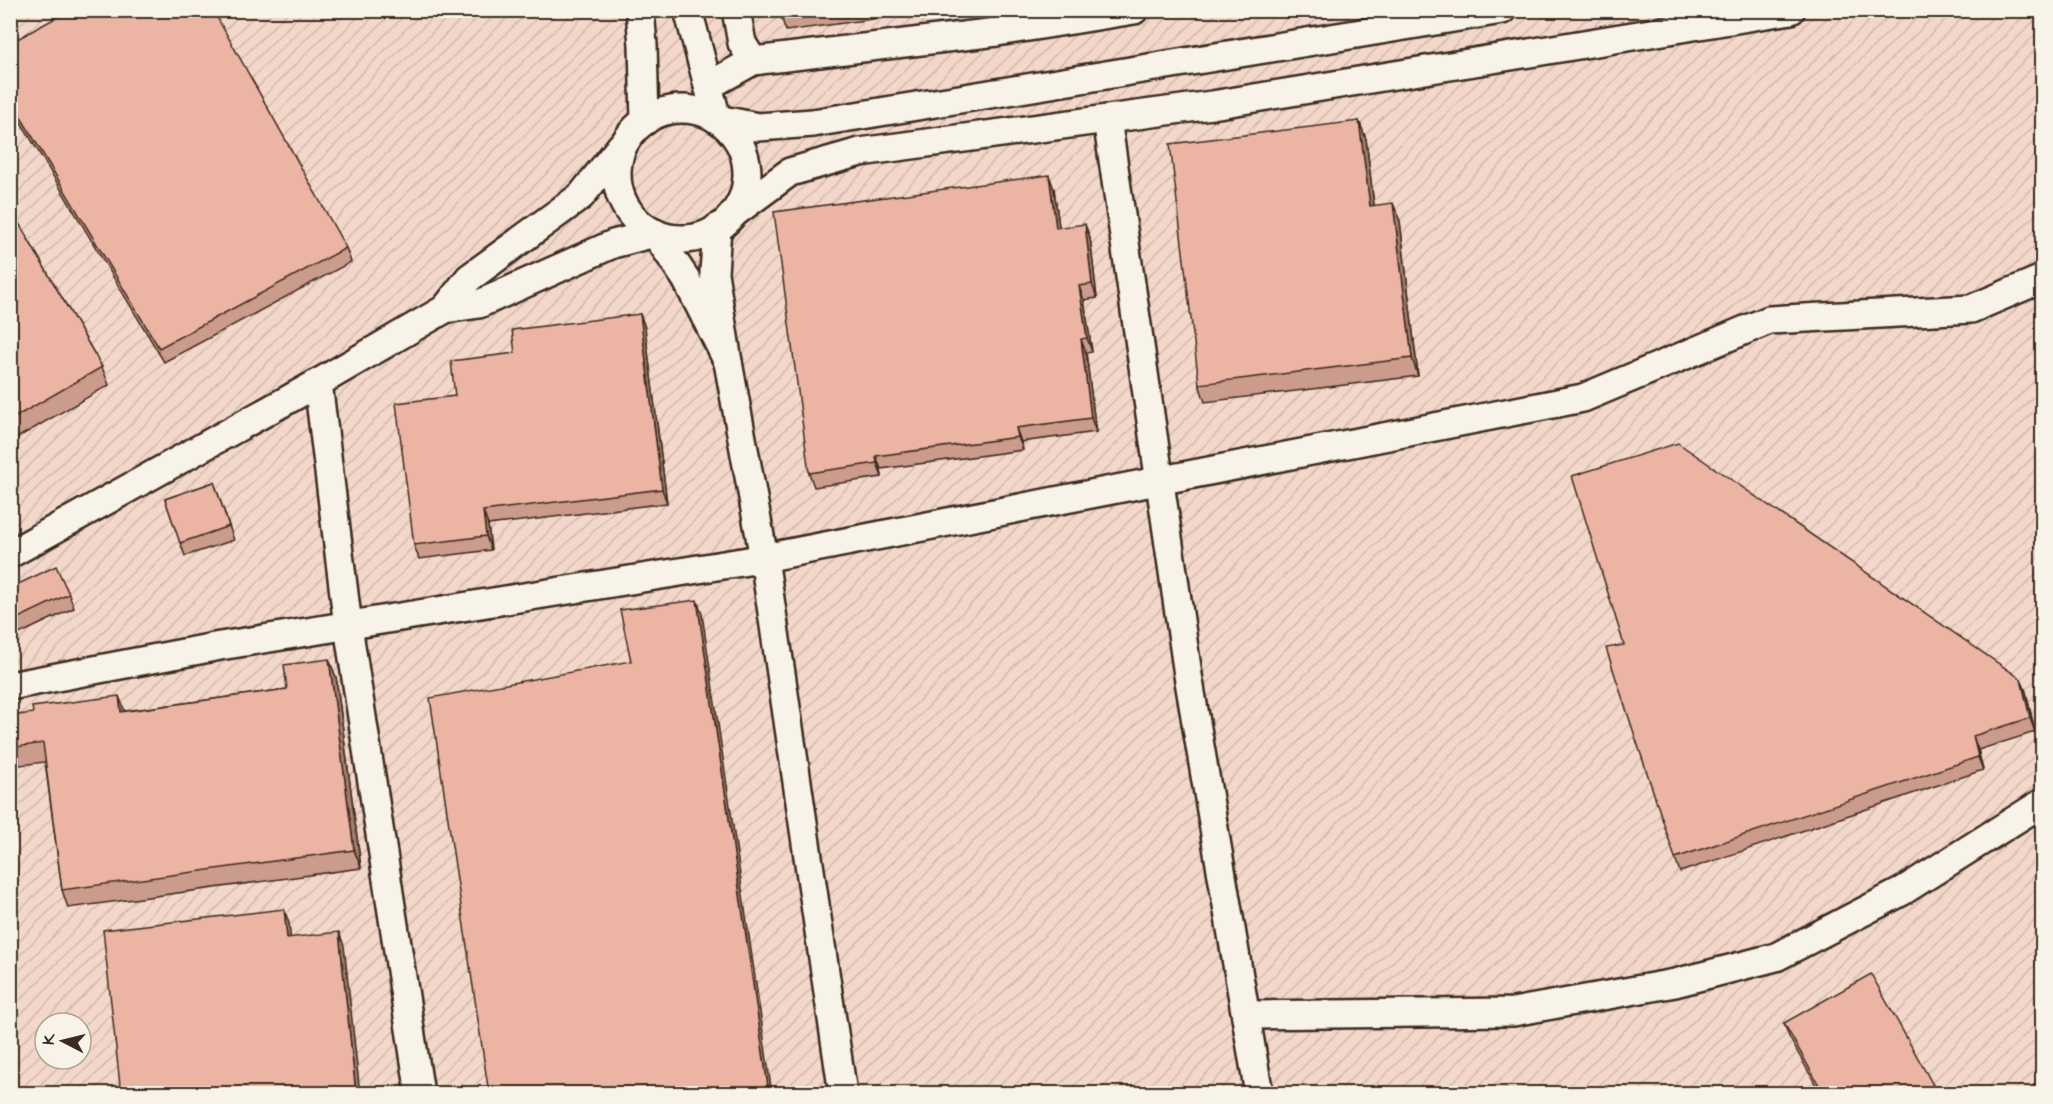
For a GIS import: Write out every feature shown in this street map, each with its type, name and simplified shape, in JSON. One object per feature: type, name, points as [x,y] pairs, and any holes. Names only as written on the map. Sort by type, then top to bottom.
[{"type":"street","points":[[639,10],[643,45],[645,121]]},
{"type":"street","points":[[688,10],[717,119],[733,134],[743,152],[747,174],[743,195],[725,221],[714,273],[764,558],[843,1094]]},
{"type":"street","points":[[736,10],[742,43],[753,61]]},
{"type":"street","points":[[708,86],[753,61],[997,32],[1134,10]]},
{"type":"street","points":[[445,309],[469,278],[581,196],[638,125],[655,114],[676,108],[698,110],[717,119],[758,127],[813,123],[1502,10]]},
{"type":"street","points":[[624,142],[617,163],[617,184],[624,205],[637,222],[655,234],[676,239],[698,237],[725,221],[790,172],[860,152],[1212,105],[1791,10]]},
{"type":"street","points":[[1107,119],[1188,675],[1259,1094]]},
{"type":"street","points":[[10,554],[318,383],[445,309],[479,304],[613,244],[655,234]]},
{"type":"street","points":[[655,234],[686,279],[728,362]]},
{"type":"street","points":[[10,686],[220,646],[764,558],[1583,398],[1769,320],[1971,309],[2043,279]]},
{"type":"street","points":[[318,383],[348,626],[420,1094]]},
{"type":"street","points":[[1247,1015],[1514,1011],[1675,983],[1776,957],[1901,892],[2043,803]]},
{"type":"shaded area","points":[[10,11],[2042,11],[2042,1093],[11,1093]]},
{"type":"building","points":[[70,10],[213,10],[346,248],[159,348],[10,99],[10,43]]},
{"type":"building","points":[[780,10],[831,10],[781,17]]},
{"type":"building","points":[[1359,121],[1370,206],[1393,203],[1412,358],[1199,384],[1170,144]]},
{"type":"building","points":[[1049,175],[1056,228],[1085,224],[1092,284],[1079,286],[1087,338],[1081,339],[1091,418],[1016,428],[1018,437],[876,456],[877,463],[809,473],[774,212]]},
{"type":"building","points":[[10,208],[102,367],[10,420]]},
{"type":"building","points":[[640,314],[662,489],[483,511],[486,536],[414,545],[396,403],[455,396],[451,361],[515,353],[512,330]]},
{"type":"building","points":[[1678,443],[2021,679],[2030,718],[1973,736],[1978,757],[1675,858],[1606,648],[1624,645],[1572,476]]},
{"type":"building","points":[[214,482],[229,526],[180,543],[165,499]]},
{"type":"building","points":[[56,566],[69,594],[10,622],[10,588]]},
{"type":"building","points":[[697,600],[769,1094],[489,1094],[430,698],[631,661],[620,610]]},
{"type":"building","points":[[329,659],[354,850],[62,890],[43,743],[10,748],[10,716],[33,713],[32,707],[119,696],[121,712],[287,689],[284,665]]},
{"type":"building","points":[[284,909],[287,938],[339,932],[356,1094],[121,1094],[103,930]]},
{"type":"building","points":[[1871,974],[1933,1085],[1917,1094],[1824,1094],[1784,1023]]}]
